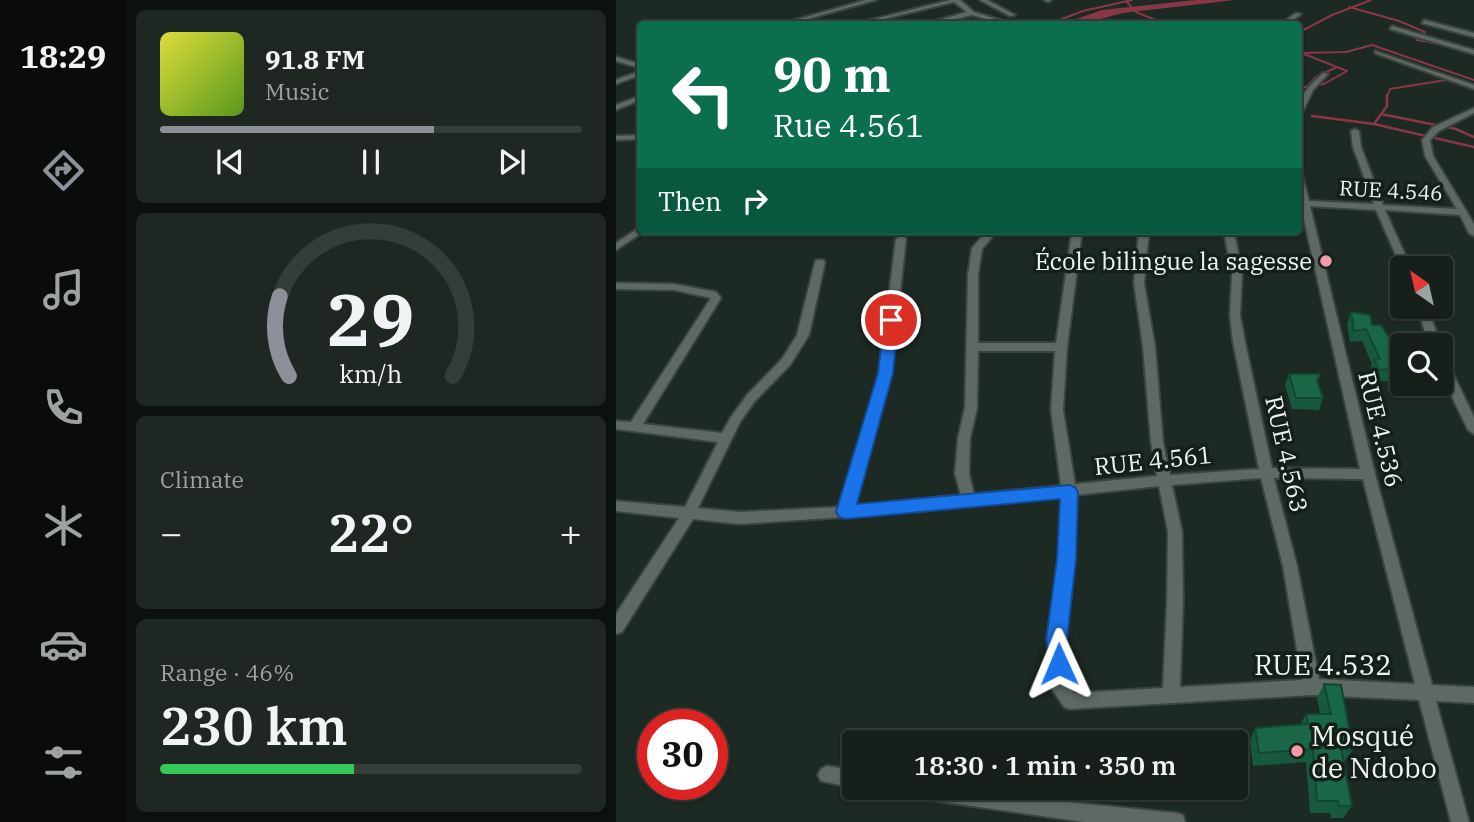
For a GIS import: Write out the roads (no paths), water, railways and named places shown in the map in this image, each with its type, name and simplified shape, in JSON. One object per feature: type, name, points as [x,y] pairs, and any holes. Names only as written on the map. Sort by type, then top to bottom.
[{"type":"street","points":[[795,21],[873,0]]},
{"type":"street","points":[[870,21],[955,0],[972,13],[997,21]]},
{"type":"street","points":[[983,0],[1012,15],[1002,21]]},
{"type":"street","points":[[941,21],[972,13]]},
{"type":"street","points":[[1288,21],[1298,14]]},
{"type":"street","points":[[1424,22],[1474,35]]},
{"type":"street","points":[[1392,28],[1474,52]]},
{"type":"street","points":[[1377,52],[1474,87]]},
{"type":"street","points":[[616,59],[637,65]]},
{"type":"street","points":[[616,82],[637,74]]},
{"type":"street","points":[[1302,105],[1310,89],[1325,74]]},
{"type":"street","points":[[616,108],[637,99]]},
{"type":"street","name":"RUE 4.546","points":[[1463,212],[1429,156],[1431,134],[1446,123],[1474,110]]},
{"type":"street","points":[[1355,131],[1357,146],[1379,207],[1401,256]]},
{"type":"street","points":[[616,138],[637,137]]},
{"type":"street","name":"RUE 4.546","points":[[1302,203],[1463,212]]},
{"type":"street","name":"RUE 4.536","points":[[1302,207],[1368,474],[1460,822]]},
{"type":"street","points":[[1463,212],[1474,213]]},
{"type":"street","points":[[1463,212],[1474,233]]},
{"type":"street","points":[[616,247],[637,232]]},
{"type":"street","points":[[969,501],[962,474],[964,438],[971,408],[973,275],[977,248],[988,235]]},
{"type":"street","points":[[1076,235],[1061,347],[1057,410],[1069,492],[1066,559],[1057,640],[1060,689],[1070,701],[1171,693],[1175,532],[1163,481],[1149,347],[1139,283],[1144,235]]},
{"type":"street","name":"RUE 4.563","points":[[1230,235],[1237,274],[1234,315],[1266,473],[1290,566],[1312,687]]},
{"type":"street","points":[[845,512],[885,373],[901,239]]},
{"type":"street","points":[[616,627],[688,514],[726,438],[751,398],[786,362],[803,335],[820,262]]},
{"type":"street","points":[[616,286],[674,287],[712,294],[716,298],[634,428]]},
{"type":"street","points":[[974,347],[1061,347]]},
{"type":"street","points":[[1453,389],[1474,429]]},
{"type":"street","points":[[616,425],[726,438]]},
{"type":"street","name":"RUE 4.561","points":[[616,506],[740,518],[845,512],[1266,473],[1368,474]]},
{"type":"street","name":"RUE 4.532","points":[[1171,693],[1312,687],[1474,695]]},
{"type":"street","points":[[827,775],[842,777]]},
{"type":"street","points":[[969,800],[1048,816],[1176,822]]},
{"type":"waterway","points":[[1126,1],[1132,0]]},
{"type":"waterway","points":[[1351,8],[1371,0]]},
{"type":"waterway","points":[[1057,21],[1083,11],[1126,1]]},
{"type":"waterway","points":[[1126,1],[1136,12],[1158,21]]},
{"type":"waterway","points":[[1302,31],[1351,8]]},
{"type":"waterway","points":[[1351,8],[1399,21],[1425,32],[1417,40],[1450,46]]},
{"type":"waterway","points":[[1302,53],[1346,52],[1372,45],[1474,80]]},
{"type":"waterway","points":[[1304,54],[1337,67]]},
{"type":"waterway","points":[[1307,87],[1316,77],[1337,67]]},
{"type":"waterway","points":[[1307,87],[1324,84],[1347,71],[1337,67]]},
{"type":"waterway","points":[[1387,97],[1390,89],[1452,79]]},
{"type":"waterway","points":[[1302,87],[1307,87]]},
{"type":"waterway","points":[[1381,114],[1387,106],[1387,97]]},
{"type":"waterway","points":[[1374,124],[1381,114]]},
{"type":"waterway","points":[[1381,114],[1456,129],[1474,137]]},
{"type":"waterway","points":[[1312,116],[1374,124]]},
{"type":"waterway","points":[[1374,124],[1474,147]]},
{"type":"place","name":"École bilingue la sagesse","points":[[1326,261]]},
{"type":"place","name":"Mosqué de Ndobo","points":[[1297,751]]}]
